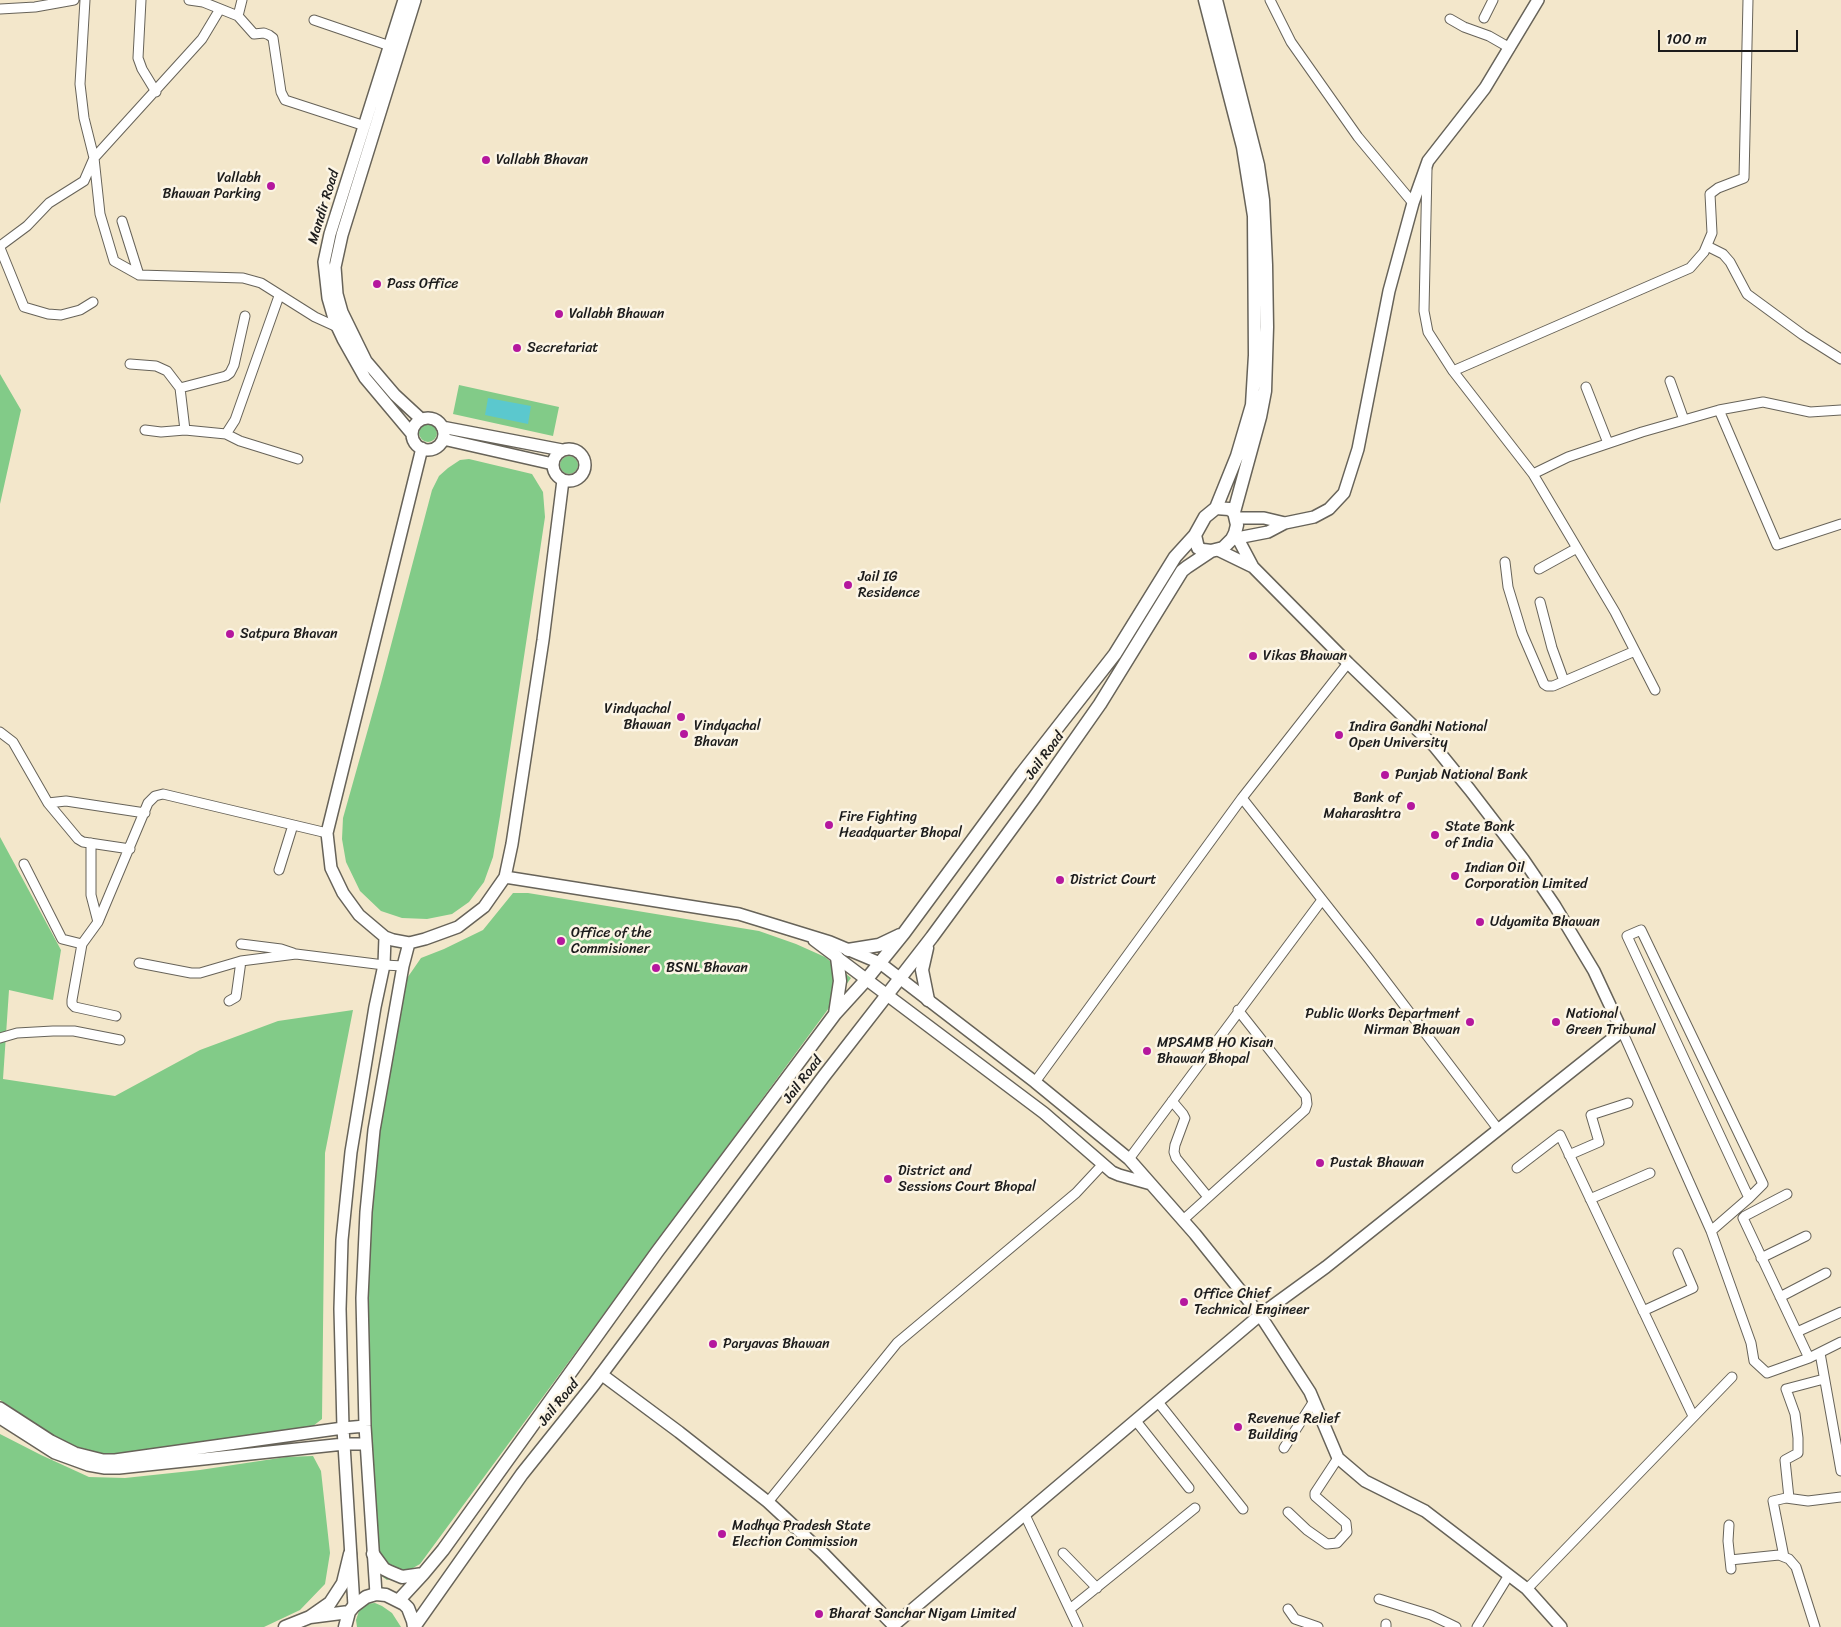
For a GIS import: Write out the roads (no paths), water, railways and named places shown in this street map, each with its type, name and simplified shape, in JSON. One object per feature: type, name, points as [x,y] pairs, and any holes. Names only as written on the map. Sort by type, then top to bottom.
[{"type":"main road","points":[[1204,0],[1243,147],[1254,216],[1255,355],[1252,405],[1237,456],[1216,508],[1205,516],[1196,535],[1198,548],[1203,550],[1222,548],[1235,536],[1235,515],[1265,391],[1267,327],[1263,200],[1258,164],[1216,0]]},
{"type":"main road","points":[[1216,508],[1229,509],[1235,515]]},
{"type":"main road","name":"Jail Road","points":[[399,1600],[443,1550],[657,1252],[835,1014],[866,980],[904,933],[1022,773],[1115,654],[1175,557],[1196,535]]},
{"type":"main road","name":"Jail Road","points":[[414,1627],[522,1474],[601,1374],[776,1139],[928,943],[1074,741],[1124,666],[1182,571],[1186,566],[1215,550]]},
{"type":"main road","points":[[848,950],[879,945],[904,933]]},
{"type":"main road","points":[[928,943],[922,970],[928,1000]]},
{"type":"main road","points":[[835,1014],[840,981],[837,957]]},
{"type":"main road","points":[[310,1618],[330,1603],[343,1583],[350,1554]]},
{"type":"main road","points":[[373,1554],[384,1569],[402,1577],[423,1574]]},
{"type":"main road","points":[[345,1627],[352,1609],[366,1596],[376,1594],[386,1595],[399,1600],[408,1608],[414,1627]]},
{"type":"main road","points":[[285,1627],[310,1618],[352,1609]]},
{"type":"street","points":[[0,8],[35,7],[74,0]]},
{"type":"street","points":[[85,0],[80,84],[84,118],[94,158],[100,214],[114,261],[139,275],[243,278],[261,283],[279,296],[337,327]]},
{"type":"street","points":[[141,0],[138,58],[142,69],[156,92]]},
{"type":"street","points":[[189,0],[210,2],[220,9],[238,16],[254,34],[264,33],[273,38],[281,92],[286,100],[365,126]]},
{"type":"street","points":[[238,16],[242,0]]},
{"type":"street","name":"Mandir Road","points":[[404,0],[330,234],[325,254],[325,272],[328,298],[337,327],[365,378],[412,434]]},
{"type":"street","name":"Mandir Road","points":[[416,0],[342,234],[334,267],[337,294],[342,312],[366,361],[395,395],[421,419]]},
{"type":"street","points":[[1270,0],[1291,42],[1347,121],[1413,203]]},
{"type":"street","points":[[1484,18],[1493,0]]},
{"type":"street","points":[[1538,0],[1485,88],[1428,162],[1413,203],[1389,290],[1358,449],[1344,493],[1329,509],[1314,517],[1285,523],[1268,532],[1235,536],[1253,567],[1435,747],[1523,859],[1555,906],[1594,971],[1711,1231],[1752,1343],[1754,1361],[1767,1373],[1809,1358],[1841,1342]]},
{"type":"street","points":[[1453,371],[1690,268],[1704,252],[1712,233],[1710,194],[1720,187],[1744,178],[1748,0]]},
{"type":"street","points":[[93,302],[80,310],[61,315],[48,314],[24,307],[0,247],[26,226],[49,203],[84,180],[94,158],[156,92],[202,39],[220,9]]},
{"type":"street","points":[[1450,19],[1464,27],[1489,36],[1510,48]]},
{"type":"street","points":[[314,20],[390,46]]},
{"type":"street","points":[[1428,162],[1424,311],[1428,332],[1453,371],[1533,474],[1615,612],[1655,690]]},
{"type":"street","points":[[122,221],[139,275]]},
{"type":"street","points":[[1706,246],[1723,254],[1730,262],[1748,294],[1803,335],[1841,359]]},
{"type":"street","points":[[226,434],[235,420],[279,296]]},
{"type":"street","points":[[180,388],[226,376],[230,373],[234,365],[245,316]]},
{"type":"street","points":[[130,364],[156,366],[167,371],[180,388],[186,430]]},
{"type":"street","points":[[1670,381],[1684,420]]},
{"type":"street","points":[[1586,387],[1608,443]]},
{"type":"street","points":[[1533,474],[1568,456],[1719,410],[1763,402],[1810,412],[1841,410]]},
{"type":"street","points":[[1719,410],[1777,545],[1841,524]]},
{"type":"street","points":[[442,427],[443,439],[435,448],[422,448],[417,445],[412,434],[413,428],[421,419],[433,419],[442,427],[562,450],[574,450],[582,457],[584,462],[584,468],[579,477],[574,480],[563,480],[555,474],[553,464],[556,456],[562,450]]},
{"type":"street","points":[[144,430],[160,432],[186,430],[226,434],[240,441],[298,459]]},
{"type":"street","points":[[443,439],[553,464]]},
{"type":"street","points":[[422,448],[327,833],[332,868],[343,893],[359,916],[385,937],[392,940],[409,942],[426,939],[458,927],[484,907],[505,877],[512,844],[543,640],[563,480]]},
{"type":"street","points":[[1235,515],[1264,518],[1285,523]]},
{"type":"street","points":[[1538,569],[1577,548]]},
{"type":"street","points":[[1215,550],[1253,567]]},
{"type":"street","points":[[1505,562],[1508,586],[1522,633],[1542,681],[1547,686],[1553,686],[1635,651]]},
{"type":"street","points":[[1540,602],[1552,648],[1564,681]]},
{"type":"street","points":[[1035,1082],[1242,798],[1348,663]]},
{"type":"street","points":[[0,732],[13,742],[48,803],[78,839],[82,842],[130,849]]},
{"type":"street","points":[[116,1016],[75,1007],[72,1004],[82,944],[98,922],[148,803],[156,796],[163,794],[327,833]]},
{"type":"street","points":[[1242,798],[1498,1129]]},
{"type":"street","points":[[48,803],[66,801],[145,813]]},
{"type":"street","points":[[279,870],[294,826]]},
{"type":"street","points":[[91,842],[91,895],[98,922]]},
{"type":"street","points":[[24,864],[62,939],[82,944]]},
{"type":"street","points":[[505,877],[739,914],[806,935],[880,963],[1035,1082],[1129,1159],[1183,1220],[1260,1315],[1310,1392],[1338,1458],[1364,1481],[1426,1511],[1527,1589],[1561,1627]]},
{"type":"street","points":[[1129,1159],[1238,1010],[1322,900]]},
{"type":"street","points":[[1711,1231],[1749,1198],[1763,1184],[1640,930],[1627,936],[1749,1198]]},
{"type":"street","points":[[806,935],[1044,1113],[1119,1176],[1151,1184]]},
{"type":"street","points":[[352,1609],[343,1428],[340,1309],[342,1240],[351,1152],[384,965],[385,937]]},
{"type":"street","points":[[376,1594],[365,1426],[362,1298],[374,1130],[403,966],[409,942]]},
{"type":"street","points":[[241,944],[281,949],[296,954],[403,966]]},
{"type":"street","points":[[139,962],[191,973],[200,973],[241,961],[296,954]]},
{"type":"street","points":[[229,1001],[236,997],[241,961]]},
{"type":"street","points":[[1183,1220],[1306,1110],[1308,1104],[1306,1096],[1238,1010]]},
{"type":"street","points":[[0,1038],[17,1033],[74,1031],[120,1040]]},
{"type":"street","points":[[601,1374],[768,1502],[823,1553],[895,1626],[1260,1315],[1326,1267],[1622,1032]]},
{"type":"street","points":[[1172,1101],[1185,1118],[1175,1145],[1174,1152],[1176,1158],[1208,1197]]},
{"type":"street","points":[[1569,1156],[1599,1142],[1591,1116],[1628,1103]]},
{"type":"street","points":[[1517,1168],[1560,1135],[1694,1416]]},
{"type":"street","points":[[768,1502],[897,1344],[1076,1193],[1103,1164]]},
{"type":"street","points":[[1590,1200],[1650,1173]]},
{"type":"street","points":[[1787,1194],[1743,1218],[1809,1358]]},
{"type":"street","points":[[1761,1258],[1806,1236]]},
{"type":"street","points":[[1643,1311],[1693,1288],[1678,1253]]},
{"type":"street","points":[[1780,1297],[1826,1273]]},
{"type":"street","points":[[1797,1332],[1841,1312]]},
{"type":"street","points":[[1820,1353],[1841,1471]]},
{"type":"street","points":[[1527,1589],[1732,1377]]},
{"type":"street","points":[[1789,1498],[1785,1460],[1798,1453],[1798,1438],[1795,1414],[1786,1389],[1824,1378]]},
{"type":"street","points":[[1284,1448],[1314,1401]]},
{"type":"street","points":[[1158,1402],[1243,1509]]},
{"type":"street","points":[[0,1408],[51,1442],[76,1453],[103,1460],[115,1460],[365,1426]]},
{"type":"street","points":[[0,1418],[55,1453],[83,1464],[105,1468],[128,1468],[344,1444],[366,1444]]},
{"type":"street","points":[[1136,1421],[1189,1488]]},
{"type":"street","points":[[1288,1512],[1314,1536],[1327,1544],[1337,1543],[1347,1532],[1346,1523],[1315,1493],[1338,1458]]},
{"type":"street","points":[[1784,1557],[1773,1503],[1775,1500],[1789,1498],[1808,1501],[1841,1497]]},
{"type":"street","points":[[1070,1610],[1195,1508]]},
{"type":"street","points":[[1025,1516],[1078,1627]]},
{"type":"street","points":[[1729,1525],[1730,1565],[1766,1556],[1779,1555],[1789,1559],[1796,1567],[1815,1627]]},
{"type":"street","points":[[1064,1553],[1096,1588]]},
{"type":"street","points":[[1476,1627],[1508,1575]]},
{"type":"street","points":[[1379,1599],[1431,1616],[1456,1627]]},
{"type":"street","points":[[1288,1609],[1298,1620],[1318,1627]]},
{"type":"water","points":[[488,398],[531,406],[528,424],[485,415]]},
{"type":"place","name":"Vallabh Bhavan","points":[[486,160]]},
{"type":"place","name":"Vallabh Bhawan Parking","points":[[271,186]]},
{"type":"place","name":"Pass Office","points":[[377,284]]},
{"type":"place","name":"Vallabh Bhawan","points":[[559,314]]},
{"type":"place","name":"Secretariat","points":[[517,348]]},
{"type":"place","name":"Jail IG Residence","points":[[848,585]]},
{"type":"place","name":"Satpura Bhavan","points":[[230,634]]},
{"type":"place","name":"Vikas Bhawan","points":[[1253,656]]},
{"type":"place","name":"Vindyachal Bhawan","points":[[681,717]]},
{"type":"place","name":"Vindyachal Bhavan","points":[[684,734]]},
{"type":"place","name":"Indira Gandhi National Open University","points":[[1339,735]]},
{"type":"place","name":"Punjab National Bank","points":[[1385,775]]},
{"type":"place","name":"Bank of Maharashtra","points":[[1411,806]]},
{"type":"place","name":"Fire Fighting Headquarter Bhopal","points":[[829,825]]},
{"type":"place","name":"State Bank of India","points":[[1435,835]]},
{"type":"place","name":"Indian Oil Corporation Limited","points":[[1455,876]]},
{"type":"place","name":"District Court","points":[[1060,880]]},
{"type":"place","name":"Udyamita Bhawan","points":[[1480,922]]},
{"type":"place","name":"Office of the Commisioner","points":[[561,941]]},
{"type":"place","name":"BSNL Bhavan","points":[[656,968]]},
{"type":"place","name":"Public Works Department Nirman Bhawan","points":[[1470,1022]]},
{"type":"place","name":"National Green Tribunal","points":[[1556,1022]]},
{"type":"place","name":"MPSAMB HO Kisan Bhawan Bhopal","points":[[1147,1051]]},
{"type":"place","name":"Pustak Bhawan","points":[[1320,1163]]},
{"type":"place","name":"District and Sessions Court Bhopal","points":[[888,1179]]},
{"type":"place","name":"Office Chief Technical Engineer","points":[[1184,1302]]},
{"type":"place","name":"Paryavas Bhawan","points":[[713,1344]]},
{"type":"place","name":"Revenue Relief Building","points":[[1238,1427]]},
{"type":"place","name":"Madhya Pradesh State Election Commission","points":[[722,1534]]},
{"type":"place","name":"Bharat Sanchar Nigam Limited","points":[[819,1614]]}]
